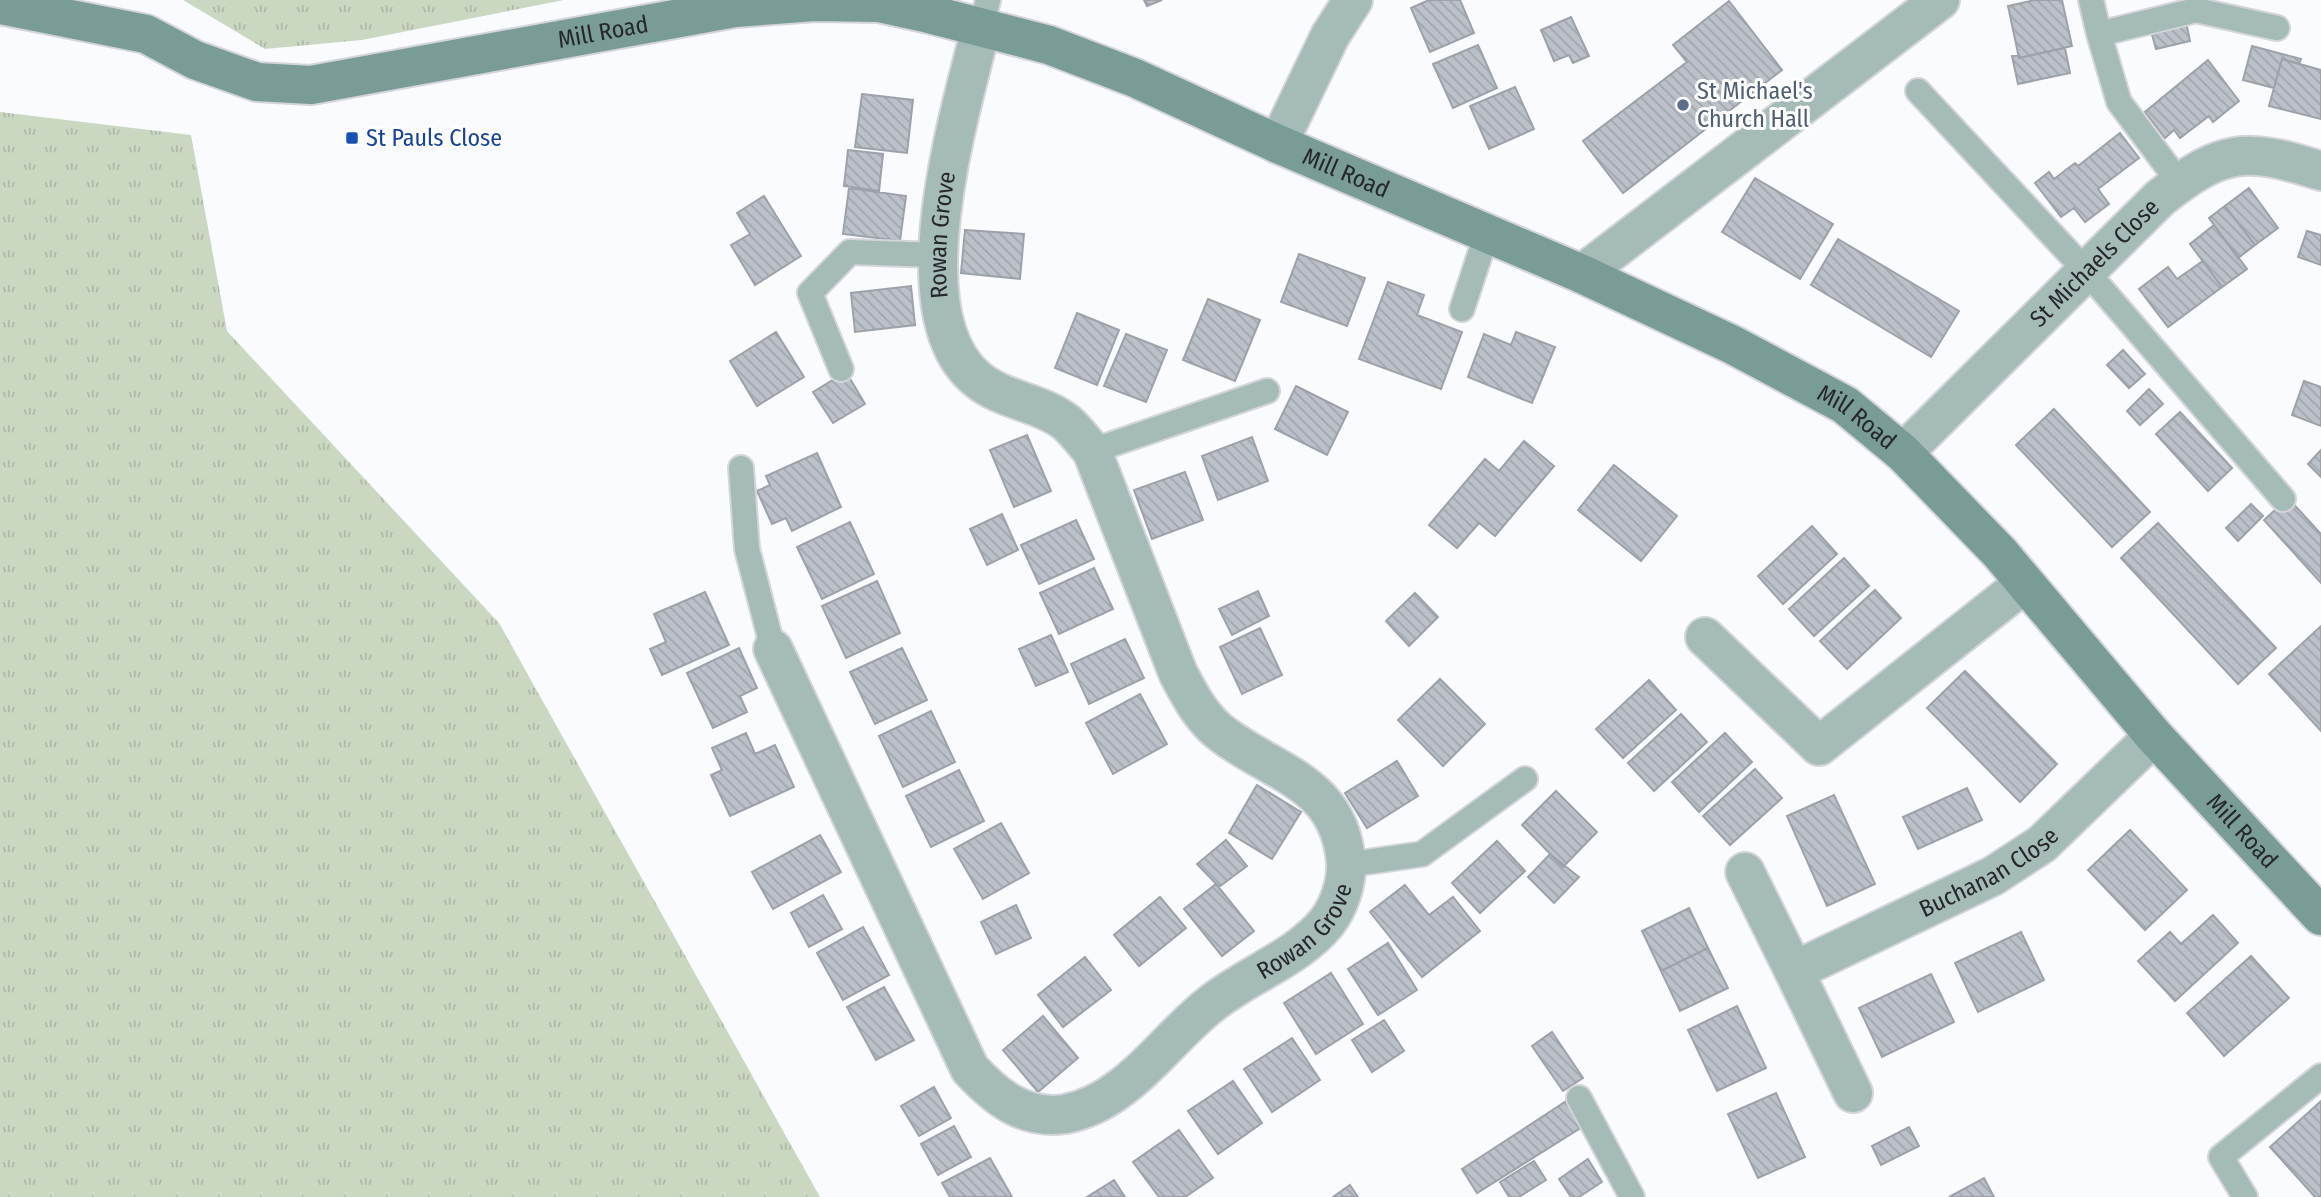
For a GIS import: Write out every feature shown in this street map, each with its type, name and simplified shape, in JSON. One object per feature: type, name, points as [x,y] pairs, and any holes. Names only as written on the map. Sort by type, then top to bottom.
[{"type":"street","points":[[125,0],[146,34]]},
{"type":"street","points":[[1279,144],[1330,36],[1353,0]]},
{"type":"street","points":[[1582,274],[1940,0]]},
{"type":"street","name":"Mill Road","points":[[0,5],[146,34],[195,60],[257,82],[311,85],[734,4],[879,3],[985,14],[1049,45],[1135,78],[1279,144],[1582,274],[1733,345],[1845,405],[1903,453],[2025,583],[2154,736],[2321,916]]},
{"type":"street","name":"Rowan Grove","points":[[773,649],[970,1069],[995,1096],[1031,1112],[1064,1114],[1094,1106],[1123,1087],[1210,1005],[1252,974],[1300,947],[1327,922],[1342,895],[1346,864],[1339,827],[1325,804],[1303,783],[1223,736],[1197,707],[1178,673],[1108,486],[1092,451],[1067,423],[978,380],[958,360],[946,334],[939,303],[937,255],[954,137],[985,14]]},
{"type":"street","name":"St Michaels Close","points":[[1903,453],[2179,182],[2211,163],[2241,155],[2272,155],[2321,170]]},
{"type":"street","points":[[1705,638],[1819,746],[2025,583]]},
{"type":"street","name":"Buchanan Close","points":[[1794,971],[1993,876],[2042,844],[2154,736]]},
{"type":"street","points":[[1745,872],[1853,1093]]},
{"type":"lane","points":[[2091,0],[2119,102],[2179,182]]},
{"type":"lane","points":[[2099,34],[2196,10],[2277,28]]},
{"type":"lane","points":[[1918,91],[2086,271],[2283,499]]},
{"type":"lane","points":[[1462,309],[1487,233]]},
{"type":"lane","points":[[841,369],[810,293],[850,252],[937,255]]},
{"type":"lane","points":[[1092,451],[1267,391]]},
{"type":"lane","points":[[741,468],[747,549],[773,649]]},
{"type":"lane","points":[[1346,864],[1422,854],[1525,779]]},
{"type":"lane","points":[[2245,1197],[2221,1157],[2321,1076]]},
{"type":"lane","points":[[1580,1098],[1632,1197]]},
{"type":"green space","points":[[183,0],[564,0],[362,40],[265,49]]},
{"type":"green space","points":[[0,112],[191,135],[227,331],[499,623],[820,1197],[0,1197]]},
{"type":"building","points":[[1144,0],[1162,0],[1147,6]]},
{"type":"building","points":[[1429,0],[1460,0],[1474,33],[1430,52],[1411,8]]},
{"type":"building","points":[[2035,0],[2062,0],[2072,46],[2019,58],[2008,6]]},
{"type":"building","name":"St Michael's Church Hall","points":[[1729,1],[1782,70],[1623,193],[1583,141],[1687,62],[1673,45]]},
{"type":"building","points":[[1571,17],[1589,56],[1573,63],[1569,55],[1554,61],[1541,30]]},
{"type":"building","points":[[2186,22],[2190,41],[2156,49],[2151,31]]},
{"type":"building","points":[[1478,45],[1497,88],[1453,108],[1433,64]]},
{"type":"building","points":[[2252,46],[2301,59],[2299,64],[2282,59],[2274,88],[2243,80]]},
{"type":"building","points":[[2065,48],[2070,73],[2018,84],[2012,56],[2019,55],[2019,58]]},
{"type":"building","points":[[2282,59],[2321,70],[2321,119],[2269,106]]},
{"type":"building","points":[[2208,60],[2239,101],[2213,122],[2209,116],[2180,138],[2174,130],[2165,138],[2145,112]]},
{"type":"building","points":[[1515,87],[1534,129],[1489,149],[1470,106]]},
{"type":"building","points":[[862,94],[913,100],[907,153],[855,147]]},
{"type":"building","points":[[2120,133],[2139,158],[2098,189],[2109,204],[2085,222],[2074,208],[2061,217],[2035,183],[2049,172],[2054,179],[2075,163],[2078,166]]},
{"type":"building","points":[[848,150],[883,154],[879,191],[844,186]]},
{"type":"building","points":[[1755,178],[1833,224],[1800,279],[1722,232]]},
{"type":"building","points":[[849,188],[906,196],[900,241],[843,234]]},
{"type":"building","points":[[2249,188],[2278,228],[2255,245],[2225,206]]},
{"type":"building","points":[[764,196],[801,256],[755,285],[731,245],[750,234],[737,213]]},
{"type":"building","points":[[2225,206],[2255,245],[2238,258],[2209,218]]},
{"type":"building","points":[[2214,225],[2247,269],[2222,287],[2190,244]]},
{"type":"building","points":[[965,230],[1024,234],[1020,279],[961,273]]},
{"type":"building","points":[[2307,231],[2321,235],[2321,265],[2298,257]]},
{"type":"building","points":[[1838,239],[1959,311],[1931,357],[1811,285]]},
{"type":"building","points":[[1299,254],[1365,278],[1347,326],[1281,302]]},
{"type":"building","points":[[2203,261],[2222,287],[2168,327],[2139,289],[2168,267],[2177,279]]},
{"type":"building","points":[[1388,282],[1424,295],[1417,315],[1462,332],[1441,389],[1359,359]]},
{"type":"building","points":[[911,286],[915,325],[855,332],[851,293]]},
{"type":"building","points":[[1208,299],[1260,320],[1235,381],[1183,360]]},
{"type":"building","points":[[1077,313],[1119,330],[1097,385],[1055,368]]},
{"type":"building","points":[[776,332],[804,377],[757,406],[730,361]]},
{"type":"building","points":[[1516,332],[1555,347],[1532,403],[1468,377],[1484,334],[1511,345]]},
{"type":"building","points":[[1126,334],[1167,350],[1146,402],[1104,386]]},
{"type":"building","points":[[2123,350],[2145,374],[2129,388],[2107,365]]},
{"type":"building","points":[[846,372],[865,404],[833,423],[813,392]]},
{"type":"building","points":[[2304,381],[2321,387],[2321,426],[2292,415]]},
{"type":"building","points":[[1296,386],[1348,412],[1327,455],[1275,429]]},
{"type":"building","points":[[2149,389],[2163,404],[2140,425],[2127,411]]},
{"type":"building","points":[[2054,409],[2150,512],[2112,547],[2016,445]]},
{"type":"building","points":[[2180,412],[2232,468],[2208,491],[2156,434]]},
{"type":"building","points":[[1027,435],[1051,491],[1014,507],[990,450]]},
{"type":"building","points":[[1252,437],[1268,481],[1218,500],[1202,456]]},
{"type":"building","points":[[1524,441],[1554,466],[1495,536],[1479,523],[1457,548],[1429,525],[1485,459],[1499,471]]},
{"type":"building","points":[[2321,450],[2321,477],[2308,464]]},
{"type":"building","points":[[817,453],[841,507],[792,531],[786,518],[772,524],[757,491],[770,485],[766,476]]},
{"type":"building","points":[[1614,465],[1677,516],[1641,561],[1578,510]]},
{"type":"building","points":[[1185,472],[1203,520],[1152,539],[1134,490]]},
{"type":"building","points":[[2288,498],[2321,534],[2321,583],[2264,520]]},
{"type":"building","points":[[2251,504],[2263,516],[2238,541],[2226,528]]},
{"type":"building","points":[[1002,514],[1018,550],[987,565],[970,529]]},
{"type":"building","points":[[1076,520],[1094,559],[1039,584],[1021,545]]},
{"type":"building","points":[[850,522],[874,574],[822,599],[797,547]]},
{"type":"building","points":[[2158,523],[2276,648],[2238,684],[2121,558]]},
{"type":"building","points":[[1812,526],[1837,554],[1783,604],[1758,576]]},
{"type":"building","points":[[1844,558],[1869,586],[1814,636],[1789,609]]},
{"type":"building","points":[[1094,568],[1113,609],[1059,634],[1040,593]]},
{"type":"building","points":[[877,581],[900,633],[846,658],[822,606]]},
{"type":"building","points":[[1875,590],[1901,618],[1847,669],[1820,641]]},
{"type":"building","points":[[1258,591],[1269,616],[1232,635],[1219,609]]},
{"type":"building","points":[[705,592],[729,645],[662,675],[650,649],[666,642],[654,614]]},
{"type":"building","points":[[1415,593],[1438,617],[1409,646],[1386,621]]},
{"type":"building","points":[[2321,626],[2321,731],[2269,674]]},
{"type":"building","points":[[1260,628],[1282,675],[1242,694],[1220,647]]},
{"type":"building","points":[[1051,635],[1068,672],[1036,686],[1019,649]]},
{"type":"building","points":[[1125,639],[1144,678],[1089,704],[1071,664]]},
{"type":"building","points":[[739,648],[757,688],[740,696],[747,712],[713,728],[687,673]]},
{"type":"building","points":[[902,648],[927,700],[875,724],[850,672]]},
{"type":"building","points":[[1965,671],[2057,764],[2020,802],[1927,708]]},
{"type":"building","points":[[1440,679],[1485,724],[1443,766],[1398,720]]},
{"type":"building","points":[[1649,680],[1676,710],[1623,758],[1596,729]]},
{"type":"building","points":[[1140,694],[1167,744],[1113,774],[1086,723]]},
{"type":"building","points":[[931,711],[955,762],[903,787],[879,736]]},
{"type":"building","points":[[1681,714],[1707,742],[1654,791],[1628,763]]},
{"type":"building","points":[[746,733],[755,754],[775,745],[794,787],[730,816],[711,775],[722,770],[712,748]]},
{"type":"building","points":[[1725,733],[1752,762],[1699,812],[1672,782]]},
{"type":"building","points":[[1397,761],[1418,796],[1367,828],[1345,793]]},
{"type":"building","points":[[1755,769],[1782,798],[1730,845],[1703,816]]},
{"type":"building","points":[[959,770],[984,821],[931,847],[906,796]]},
{"type":"building","points":[[1257,785],[1301,812],[1272,859],[1229,833]]},
{"type":"building","points":[[1967,788],[1982,820],[1918,849],[1903,817]]},
{"type":"building","points":[[1556,791],[1597,832],[1563,867],[1522,825]]},
{"type":"building","points":[[1834,795],[1875,884],[1827,906],[1787,816]]},
{"type":"building","points":[[1001,823],[1029,873],[983,899],[954,849]]},
{"type":"building","points":[[2130,830],[2187,890],[2145,930],[2088,870]]},
{"type":"building","points":[[820,835],[841,872],[773,909],[752,872]]},
{"type":"building","points":[[1226,840],[1247,866],[1219,887],[1197,864]]},
{"type":"building","points":[[1497,841],[1525,871],[1480,913],[1452,883]]},
{"type":"building","points":[[1550,854],[1579,877],[1554,903],[1528,877]]},
{"type":"building","points":[[1216,884],[1254,931],[1222,956],[1184,909]]},
{"type":"building","points":[[1405,885],[1429,915],[1453,897],[1480,931],[1422,977],[1370,912]]},
{"type":"building","points":[[823,895],[842,929],[809,947],[791,913]]},
{"type":"building","points":[[1160,897],[1186,928],[1139,966],[1114,935]]},
{"type":"building","points":[[1016,905],[1031,938],[996,954],[981,922]]},
{"type":"building","points":[[1689,908],[1708,948],[1661,971],[1642,931]]},
{"type":"building","points":[[2213,915],[2238,943],[2175,1001],[2138,961],[2170,932],[2181,944]]},
{"type":"building","points":[[863,927],[889,975],[843,1000],[817,953]]},
{"type":"building","points":[[2021,932],[2044,980],[1978,1012],[1955,963]]},
{"type":"building","points":[[1388,943],[1417,990],[1378,1015],[1348,969]]},
{"type":"building","points":[[1708,948],[1728,988],[1680,1011],[1661,971]]},
{"type":"building","points":[[2251,956],[2289,998],[2224,1056],[2187,1013]]},
{"type":"building","points":[[1085,957],[1111,990],[1063,1027],[1038,995]]},
{"type":"building","points":[[1331,973],[1363,1024],[1316,1054],[1284,1003]]},
{"type":"building","points":[[1931,974],[1954,1022],[1882,1057],[1859,1008]]},
{"type":"building","points":[[884,987],[914,1040],[876,1060],[847,1007]]},
{"type":"building","points":[[1737,1006],[1766,1068],[1717,1091],[1688,1030]]},
{"type":"building","points":[[1043,1016],[1078,1058],[1038,1092],[1003,1050]]},
{"type":"building","points":[[1384,1020],[1404,1051],[1372,1072],[1352,1040]]},
{"type":"building","points":[[1552,1032],[1583,1078],[1563,1091],[1532,1046]]},
{"type":"building","points":[[1292,1038],[1320,1080],[1272,1112],[1244,1069]]},
{"type":"building","points":[[1233,1081],[1262,1123],[1218,1154],[1188,1111]]},
{"type":"building","points":[[934,1087],[951,1118],[919,1136],[901,1106]]},
{"type":"building","points":[[1776,1093],[1805,1157],[1758,1178],[1728,1114]]},
{"type":"building","points":[[1568,1100],[1576,1112],[1579,1129],[1477,1193],[1462,1169]]},
{"type":"building","points":[[2321,1101],[2321,1197],[2315,1197],[2270,1147]]},
{"type":"building","points":[[954,1126],[971,1157],[938,1175],[921,1144]]},
{"type":"building","points":[[1909,1127],[1919,1146],[1881,1165],[1872,1146]]},
{"type":"building","points":[[1179,1130],[1213,1178],[1185,1197],[1159,1197],[1133,1162]]},
{"type":"building","points":[[990,1158],[1012,1197],[950,1197],[942,1183]]},
{"type":"building","points":[[1588,1159],[1602,1182],[1579,1197],[1571,1197],[1559,1179]]},
{"type":"building","points":[[1534,1161],[1546,1180],[1519,1197],[1509,1197],[1500,1182]]},
{"type":"building","points":[[1984,1178],[1994,1197],[1949,1197]]},
{"type":"building","points":[[1114,1180],[1125,1197],[1087,1197]]},
{"type":"building","points":[[1350,1185],[1358,1197],[1333,1197]]},
{"type":"place","name":"St Michael's Church Hall","points":[[1683,105]]},
{"type":"place","name":"St Pauls Close","points":[[352,138]]}]
